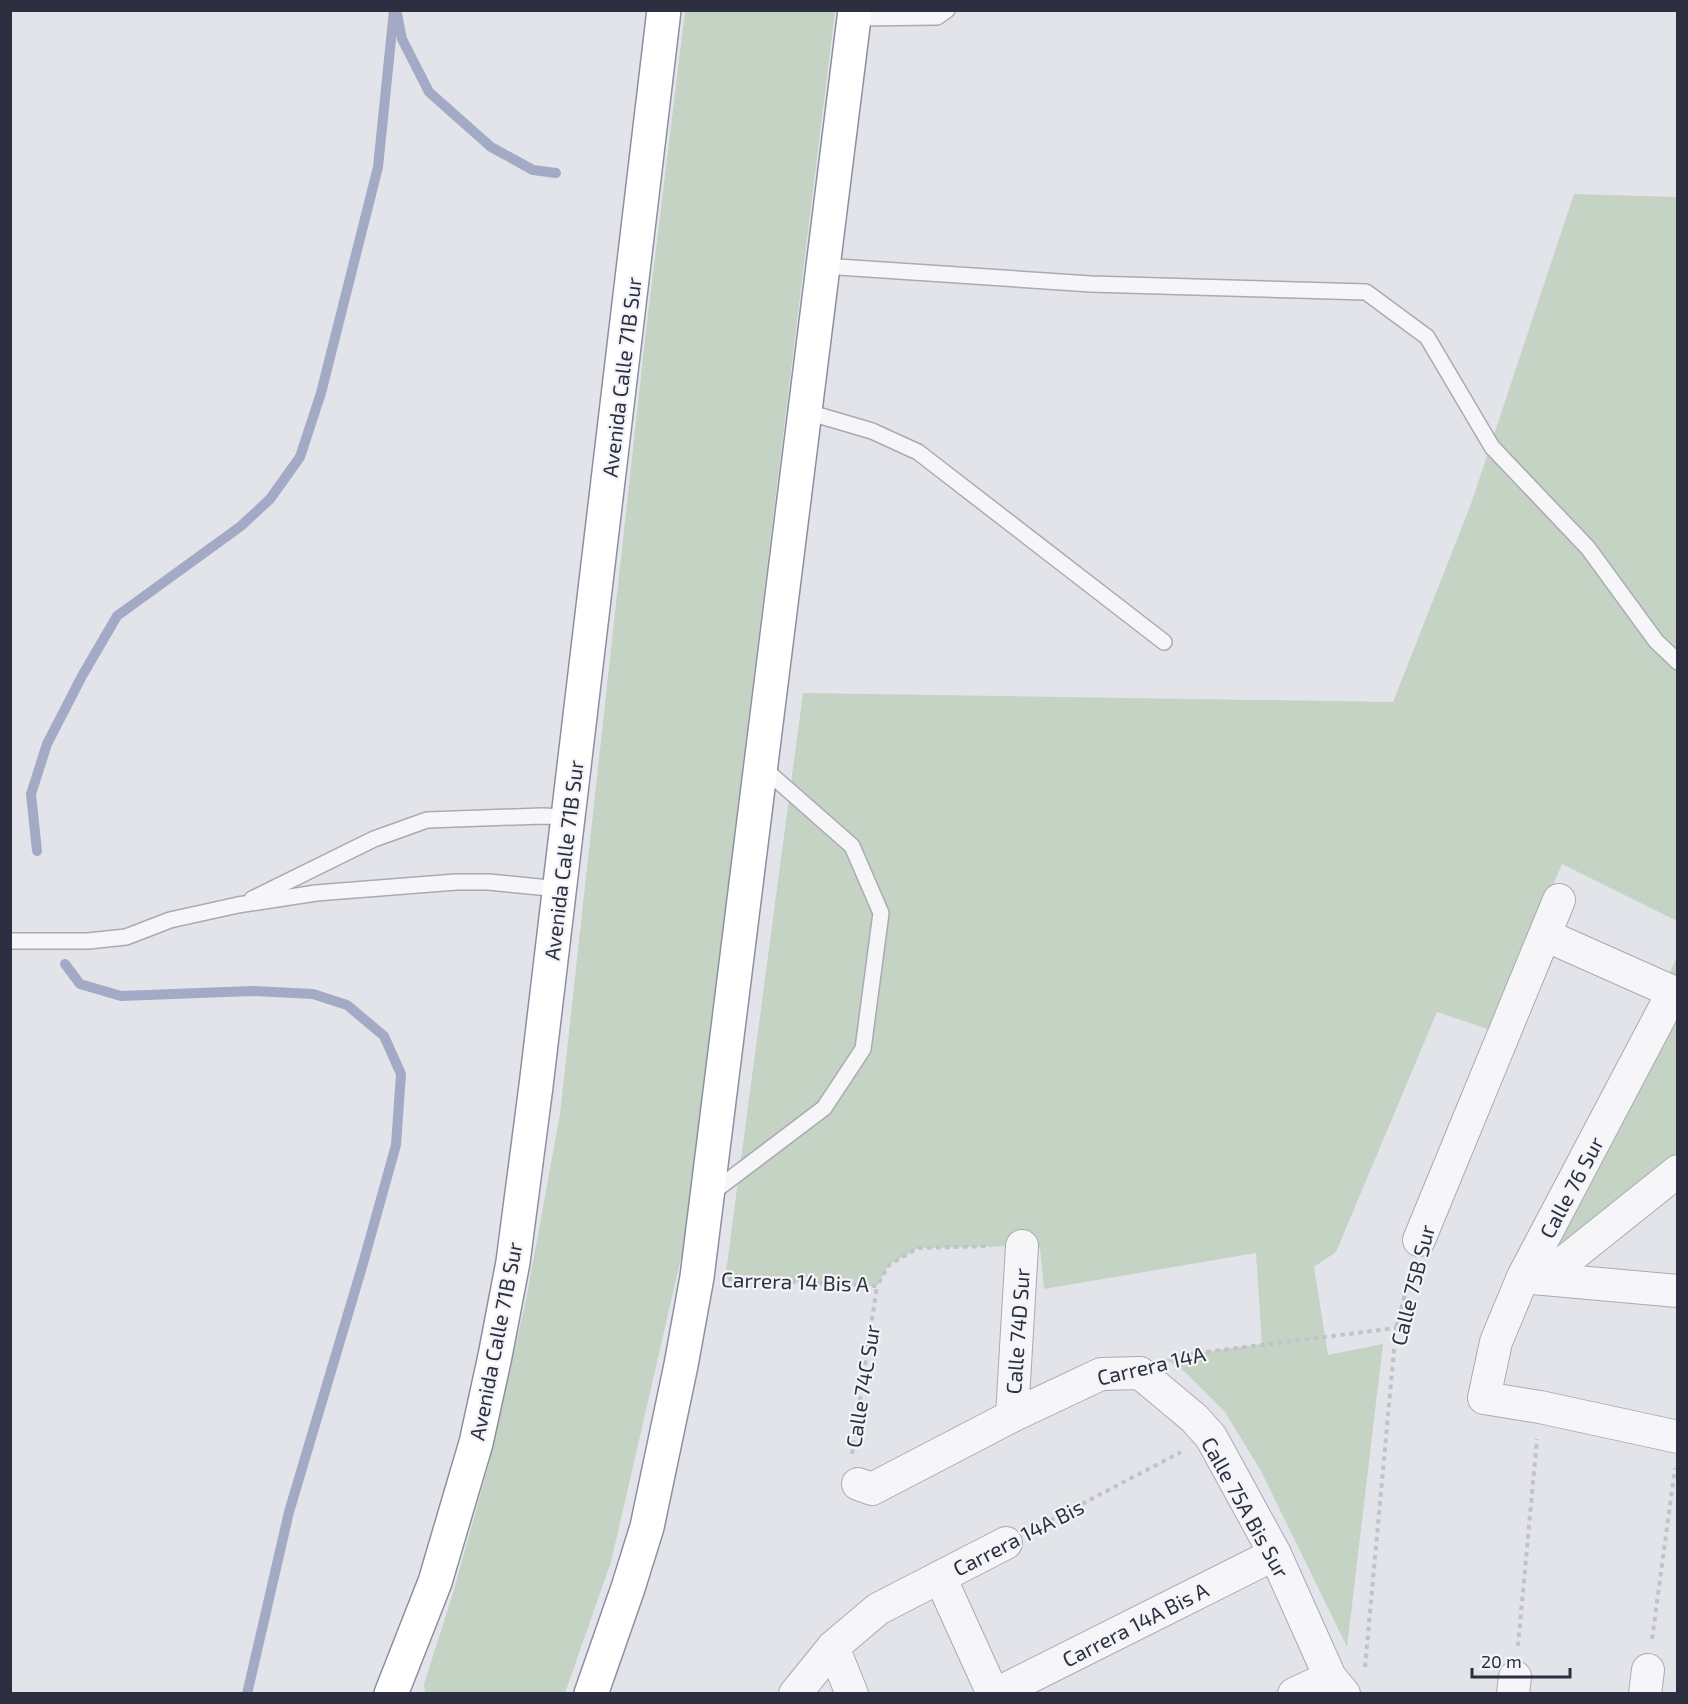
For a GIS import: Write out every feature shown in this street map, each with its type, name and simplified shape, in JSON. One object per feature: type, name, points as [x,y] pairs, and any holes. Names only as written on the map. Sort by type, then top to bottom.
[{"type":"highway","name":"Avenida Calle 71B Sur","points":[[391,1694],[435,1582],[476,1443],[513,1262],[664,10]]},
{"type":"highway","points":[[591,1694],[647,1527],[697,1277],[854,14]]},
{"type":"street","name":"Calle 75B Sur","points":[[1419,1240],[1559,900]]},
{"type":"street","points":[[1545,935],[1675,988]]},
{"type":"street","name":"Calle 76 Sur","points":[[1540,1407],[1484,1398],[1496,1341],[1533,1278],[1675,988]]},
{"type":"street","points":[[1533,1278],[1677,1172]]},
{"type":"street","name":"Calle 74D Sur","points":[[1012,1416],[1022,1246]]},
{"type":"street","points":[[1533,1278],[1677,1291]]},
{"type":"street","name":"Carrera 14A","points":[[858,1484],[872,1489],[1012,1416],[1101,1374]]},
{"type":"street","name":"Calle 75A Bis Sur","points":[[1101,1374],[1140,1374],[1194,1418],[1211,1437],[1275,1554],[1337,1685]]},
{"type":"street","points":[[1540,1407],[1677,1447]]},
{"type":"street","name":"Carrera 14A Bis","points":[[833,1647],[878,1609],[1006,1543]]},
{"type":"street","name":"Carrera 14A Bis A","points":[[994,1694],[1275,1554]]},
{"type":"street","points":[[940,1577],[994,1694]]},
{"type":"street","points":[[795,1694],[833,1647],[852,1694]]},
{"type":"street","points":[[1294,1694],[1337,1685]]},
{"type":"lane","points":[[854,14],[937,17],[947,10]]},
{"type":"lane","points":[[823,266],[1091,284],[1366,292],[1427,337],[1492,447],[1588,548],[1656,641],[1677,662]]},
{"type":"lane","points":[[804,411],[872,430],[918,452],[1164,642]]},
{"type":"lane","points":[[706,1197],[824,1108],[863,1049],[879,924],[880,913],[852,846],[760,766]]},
{"type":"lane","points":[[238,905],[374,839],[427,820],[568,817]]},
{"type":"lane","points":[[10,941],[88,941],[126,937],[170,920],[238,905],[316,893],[456,882],[489,882],[559,889]]},
{"type":"path","name":"Calle 75B Sur","points":[[1365,1670],[1396,1328],[1419,1240]]},
{"type":"path","name":"Carrera 14 Bis A","points":[[697,1277],[878,1286],[889,1265],[918,1248],[1022,1246]]},
{"type":"path","name":"Calle 74C Sur","points":[[858,1484],[849,1471],[878,1286]]},
{"type":"path","name":"Carrera 14A","points":[[1165,1359],[1396,1328]]},
{"type":"path","points":[[1514,1685],[1540,1407]]},
{"type":"path","name":"Carrera 14A Bis","points":[[1006,1543],[1211,1437]]},
{"type":"path","points":[[1646,1682],[1677,1447]]},
{"type":"green space","points":[[685,11],[835,11],[684,1245],[611,1562],[565,1693],[425,1693],[424,1684],[453,1593],[488,1467],[526,1300],[560,1114],[645,339]]},
{"type":"green space","points":[[1574,194],[1677,197],[1677,921],[1562,864],[1491,1030],[1437,1012],[1336,1252],[1314,1267],[1328,1355],[1383,1344],[1347,1647],[1261,1471],[1225,1412],[1185,1372],[1165,1359],[1262,1344],[1256,1253],[1044,1289],[1040,1248],[1022,1246],[918,1248],[889,1265],[877,1286],[725,1279],[803,693],[1393,702],[1471,504]]},
{"type":"green space","points":[[1677,956],[1677,1165],[1566,1260],[1553,1244]]},
{"type":"waterway","points":[[37,851],[31,794],[47,744],[82,676],[117,616],[241,526],[270,499],[300,457],[321,393],[378,167],[394,10]]},
{"type":"waterway","points":[[397,14],[402,39],[429,92],[491,147],[533,170],[556,173]]},
{"type":"waterway","points":[[65,964],[80,984],[121,996],[252,991],[313,994],[347,1005],[384,1036],[401,1074],[396,1145],[289,1512],[247,1694]]}]
